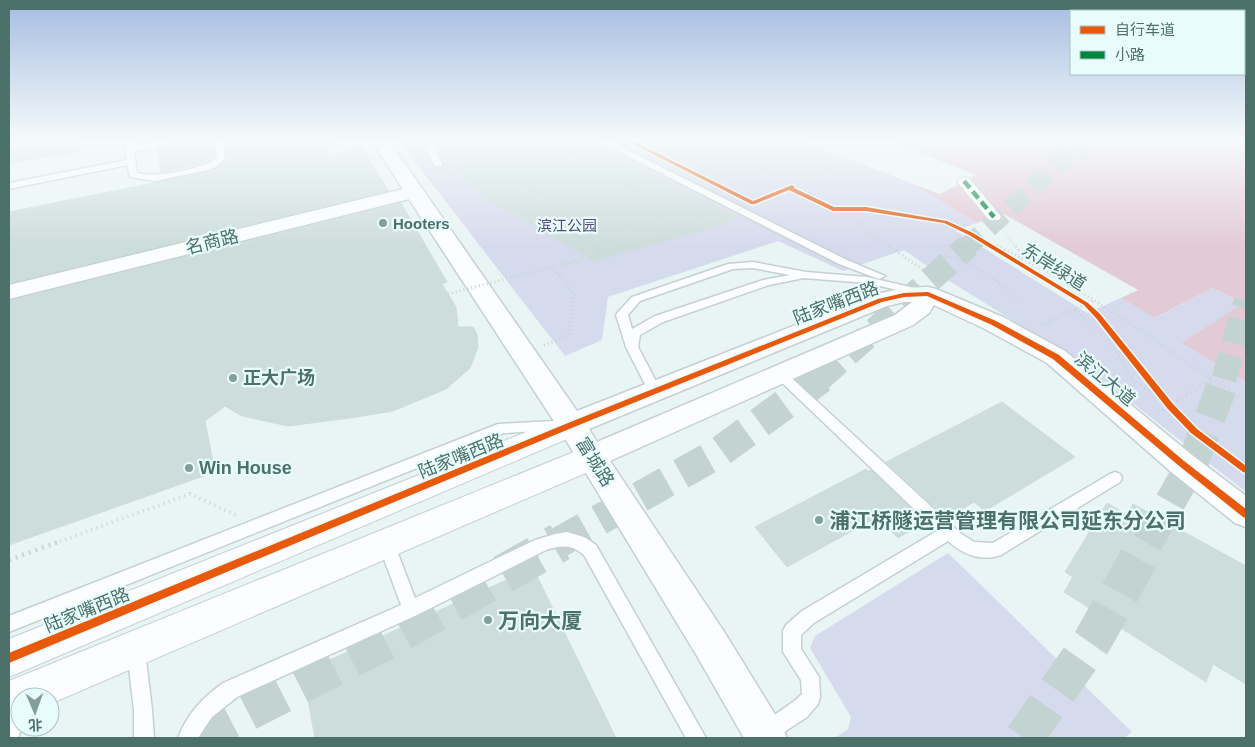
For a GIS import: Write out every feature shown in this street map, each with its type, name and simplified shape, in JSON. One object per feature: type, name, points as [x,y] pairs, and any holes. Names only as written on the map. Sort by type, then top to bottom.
[{"type":"street","name":"富城路","points":[[403,176],[592,457],[710,643],[766,736]]},
{"type":"street","points":[[964,182],[994,217]]},
{"type":"street","name":"名商路","points":[[9,292],[414,192]]},
{"type":"street","name":"滨江大道","points":[[929,284],[1056,357],[1246,514]]},
{"type":"street","points":[[46,687],[592,457],[904,320],[920,308],[929,284]]},
{"type":"street","name":"陆家嘴西路","points":[[9,658],[571,425],[880,300],[904,295],[929,284]]},
{"type":"lane","points":[[9,186],[61,176]]},
{"type":"lane","points":[[137,176],[146,178],[159,176]]},
{"type":"lane","points":[[671,176],[842,262],[929,284]]},
{"type":"lane","points":[[655,391],[632,347],[622,315],[636,299],[732,266],[753,265],[806,275],[929,284]]},
{"type":"lane","points":[[632,347],[634,333],[659,319],[767,282],[806,275]]},
{"type":"lane","points":[[780,374],[959,541],[977,551],[995,550],[1115,478]]},
{"type":"lane","points":[[9,624],[503,428],[571,425]]},
{"type":"lane","points":[[766,736],[800,710],[811,697],[810,677],[792,652],[792,631],[808,617],[949,532]]},
{"type":"lane","points":[[188,738],[213,702],[230,690],[411,609],[541,545],[555,540],[570,538],[582,543],[590,550],[696,738]]},
{"type":"lane","points":[[386,543],[411,609]]},
{"type":"lane","points":[[136,648],[144,738]]},
{"type":"path","points":[[510,176],[538,191],[560,211],[587,228],[600,254]]},
{"type":"path","points":[[609,176],[672,211],[697,214],[713,223]]},
{"type":"path","points":[[630,188],[656,176]]},
{"type":"path","points":[[780,192],[813,176]]},
{"type":"path","points":[[745,199],[753,203]]},
{"type":"path","points":[[448,294],[713,223],[762,199]]},
{"type":"path","points":[[587,228],[633,224],[672,211]]},
{"type":"path","points":[[884,212],[856,222],[929,284],[959,239],[971,234],[1026,260],[1095,300],[1246,402]]},
{"type":"path","points":[[994,217],[1026,260]]},
{"type":"path","points":[[946,256],[960,259],[985,271],[1005,286],[1022,303]]},
{"type":"path","points":[[522,352],[569,336],[574,294],[552,267]]},
{"type":"path","points":[[1018,336],[1095,300]]},
{"type":"path","points":[[1075,309],[1080,318],[1092,324],[1103,335],[1135,382],[1170,406]]},
{"type":"path","points":[[1103,323],[1127,352]]},
{"type":"path","points":[[1136,425],[1170,406],[1212,378]]},
{"type":"path","points":[[1151,383],[1176,412]]},
{"type":"path","points":[[9,560],[190,494],[241,517]]},
{"type":"green space","name":"滨江公园","points":[[426,176],[892,176],[911,183],[976,223],[956,231],[1087,313],[1121,298],[1156,318],[1212,288],[1245,304],[1181,343],[1246,382],[1246,492],[1084,365],[943,277],[904,250],[843,271],[778,241],[608,297],[602,340],[565,356]]},
{"type":"green space","points":[[948,553],[1132,732],[1124,738],[835,738],[848,729],[851,717],[810,648],[815,636]]},
{"type":"shaded area","points":[[974,176],[1246,176],[1246,382],[1181,343],[1244,303],[1212,288],[1155,318],[1121,298],[1138,290],[1004,214],[976,223],[911,183],[940,194]]},
{"type":"building","points":[[190,176],[379,176],[388,191],[9,283],[9,212]]},
{"type":"building","points":[[464,176],[654,176],[737,217],[716,227],[594,261],[485,198]]},
{"type":"building","name":"正大广场","points":[[401,203],[447,282],[442,284],[456,307],[458,327],[473,327],[477,334],[478,347],[470,368],[446,389],[393,411],[288,426],[242,416],[225,406],[205,421],[215,472],[9,545],[9,301]]},
{"type":"building","points":[[1002,402],[1075,457],[985,511],[974,502],[954,514],[949,509],[941,513],[886,462]]},
{"type":"building","name":"浦江桥隧运营管理有限公司延东分公司","points":[[866,469],[868,471],[871,470],[925,522],[898,538],[877,517],[787,567],[755,527]]},
{"type":"building","points":[[1107,503],[1127,515],[1133,504],[1246,566],[1246,684],[1213,664],[1206,682],[1064,592],[1073,577],[1065,572]]},
{"type":"building","name":"万向大厦","points":[[533,568],[616,738],[315,738],[303,672]]},
{"type":"tunnel","points":[[966,248],[1046,176]]},
{"type":"tunnel","points":[[820,379],[968,246]]},
{"type":"tunnel","points":[[1224,379],[1246,301]]},
{"type":"tunnel","points":[[558,543],[718,453],[821,378]]},
{"type":"tunnel","points":[[1147,543],[1194,460],[1225,378]]},
{"type":"tunnel","points":[[196,738],[390,638],[560,542]]},
{"type":"tunnel","points":[[1024,738],[1093,640],[1148,542]]},
{"type":"marked path","points":[[964,181],[994,217]]},
{"type":"cycle path","points":[[699,176],[753,203],[792,187]]},
{"type":"cycle path","name":"东岸绿道","points":[[789,188],[833,209],[866,209],[945,222],[971,234],[1086,304],[1098,316],[1170,406],[1194,431],[1246,470]]},
{"type":"cycle path","points":[[9,658],[571,425],[880,300],[904,295],[928,294],[994,323],[1056,357],[1181,463],[1246,514]]},
{"type":"place","name":"Hooters","points":[[383,223]]},
{"type":"place","name":"正大广场","points":[[233,378]]},
{"type":"place","name":"Win House","points":[[189,468]]},
{"type":"place","name":"浦江桥隧运营管理有限公司延东分公司","points":[[819,520]]},
{"type":"place","name":"万向大厦","points":[[488,620]]}]
